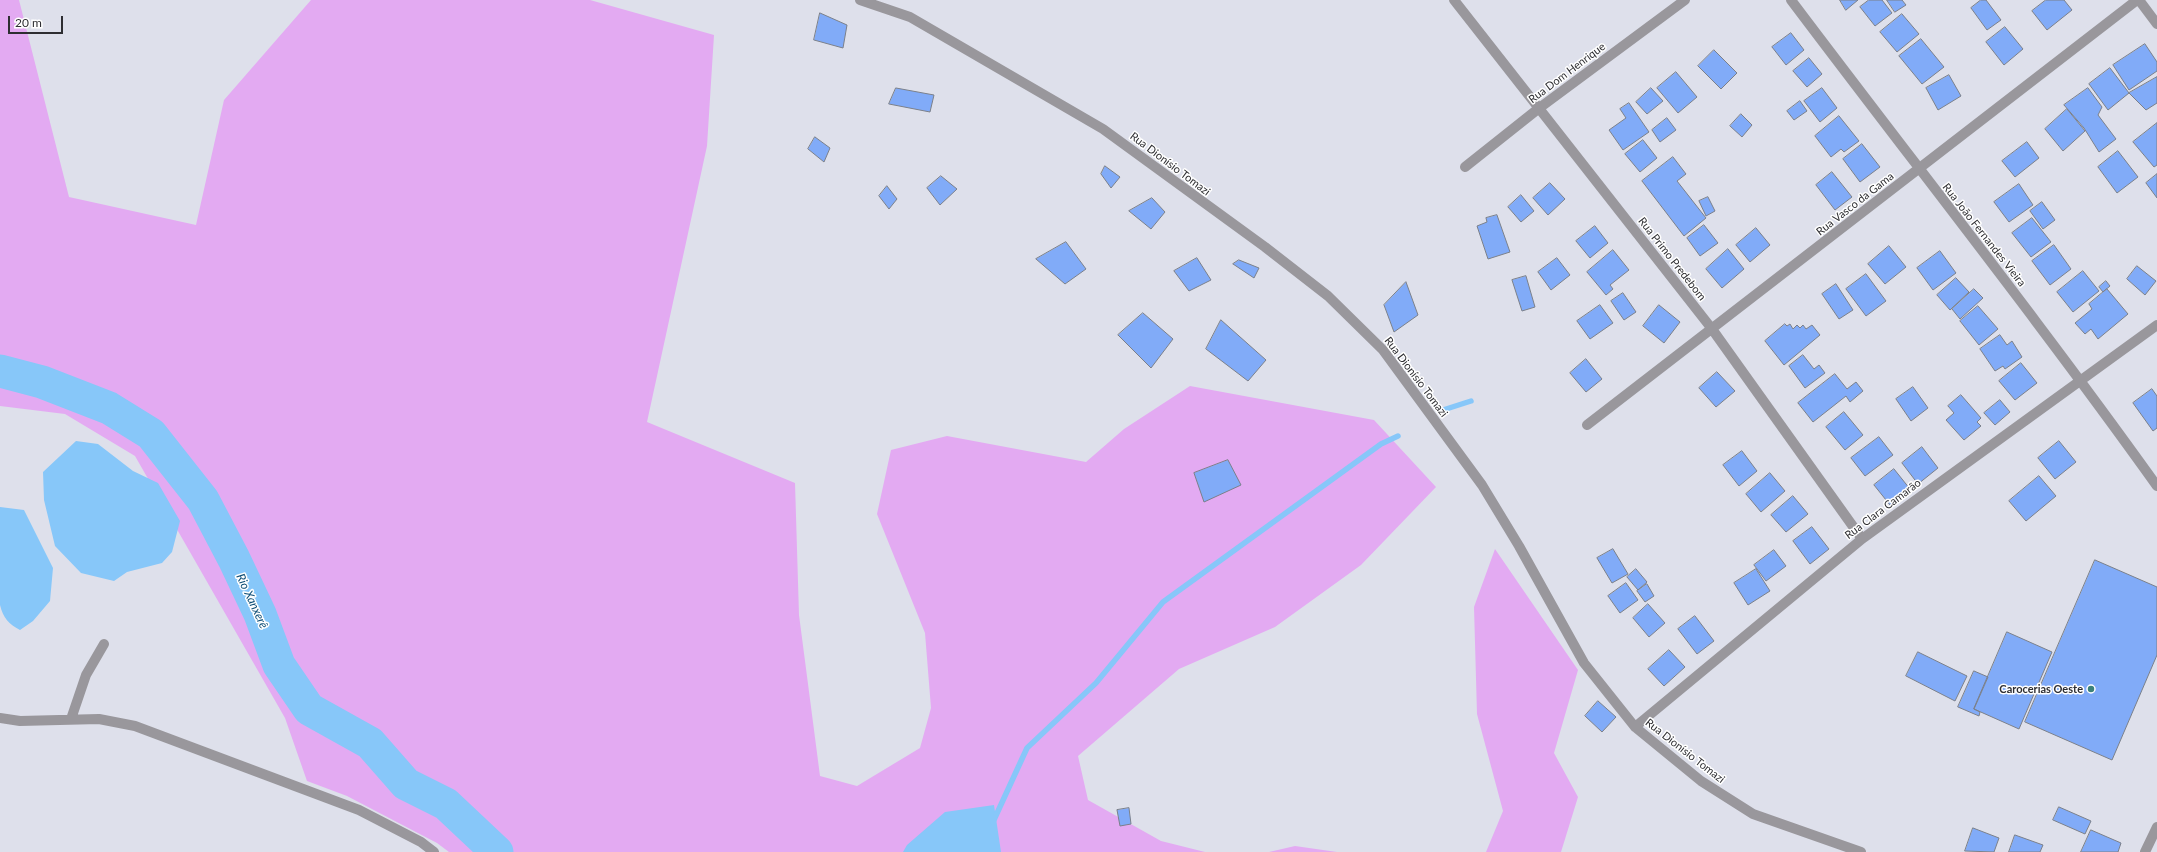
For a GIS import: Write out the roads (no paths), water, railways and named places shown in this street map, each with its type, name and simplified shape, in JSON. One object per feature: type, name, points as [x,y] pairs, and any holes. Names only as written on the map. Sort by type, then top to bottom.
[{"type":"street","name":"Rua Dionísio Tomazi","points":[[860,0],[910,17],[1103,129],[1265,247],[1328,296],[1383,350],[1482,485],[1519,546],[1584,663],[1635,727],[1701,781],[1753,814],[1861,852]]},
{"type":"street","name":"Rua Primo Predebom","points":[[1454,0],[1712,329],[1862,539]]},
{"type":"street","name":"Rua Dom Henrique","points":[[1465,167],[1538,109],[1684,0]]},
{"type":"street","name":"Rua João Fernandes Vieira","points":[[1791,0],[1918,170],[2081,380],[2157,486]]},
{"type":"street","name":"Rua Vasco da Gama","points":[[1587,425],[2138,0]]},
{"type":"street","points":[[2138,0],[2157,24]]},
{"type":"street","name":"Rua Clara Camarão","points":[[1635,727],[1862,539],[2157,325]]},
{"type":"street","points":[[71,719],[86,675],[104,644]]},
{"type":"street","points":[[0,718],[20,722],[99,719],[135,726],[174,739],[359,810],[420,842],[434,852]]},
{"type":"street","points":[[2145,852],[2157,827]]},
{"type":"water","points":[[76,441],[98,444],[133,471],[158,483],[180,521],[172,552],[162,563],[127,572],[114,581],[81,573],[55,546],[44,500],[43,472]]},
{"type":"water","points":[[0,507],[24,510],[53,568],[50,601],[33,621],[20,630],[7,620],[0,605]]},
{"type":"water","points":[[994,805],[1001,852],[903,852],[907,845],[945,812]]},
{"type":"waterway","name":"Rio Xanxerê","points":[[0,371],[42,382],[109,408],[151,434],[203,500],[234,559],[260,614],[279,665],[309,709],[370,743],[406,784],[446,804],[497,852]]},
{"type":"waterway","points":[[1443,410],[1471,401]]},
{"type":"waterway","points":[[993,822],[1027,748],[1096,683],[1163,602],[1381,444],[1398,436]]},
{"type":"place","name":"Carocerias Oeste","points":[[2091,689]]}]
